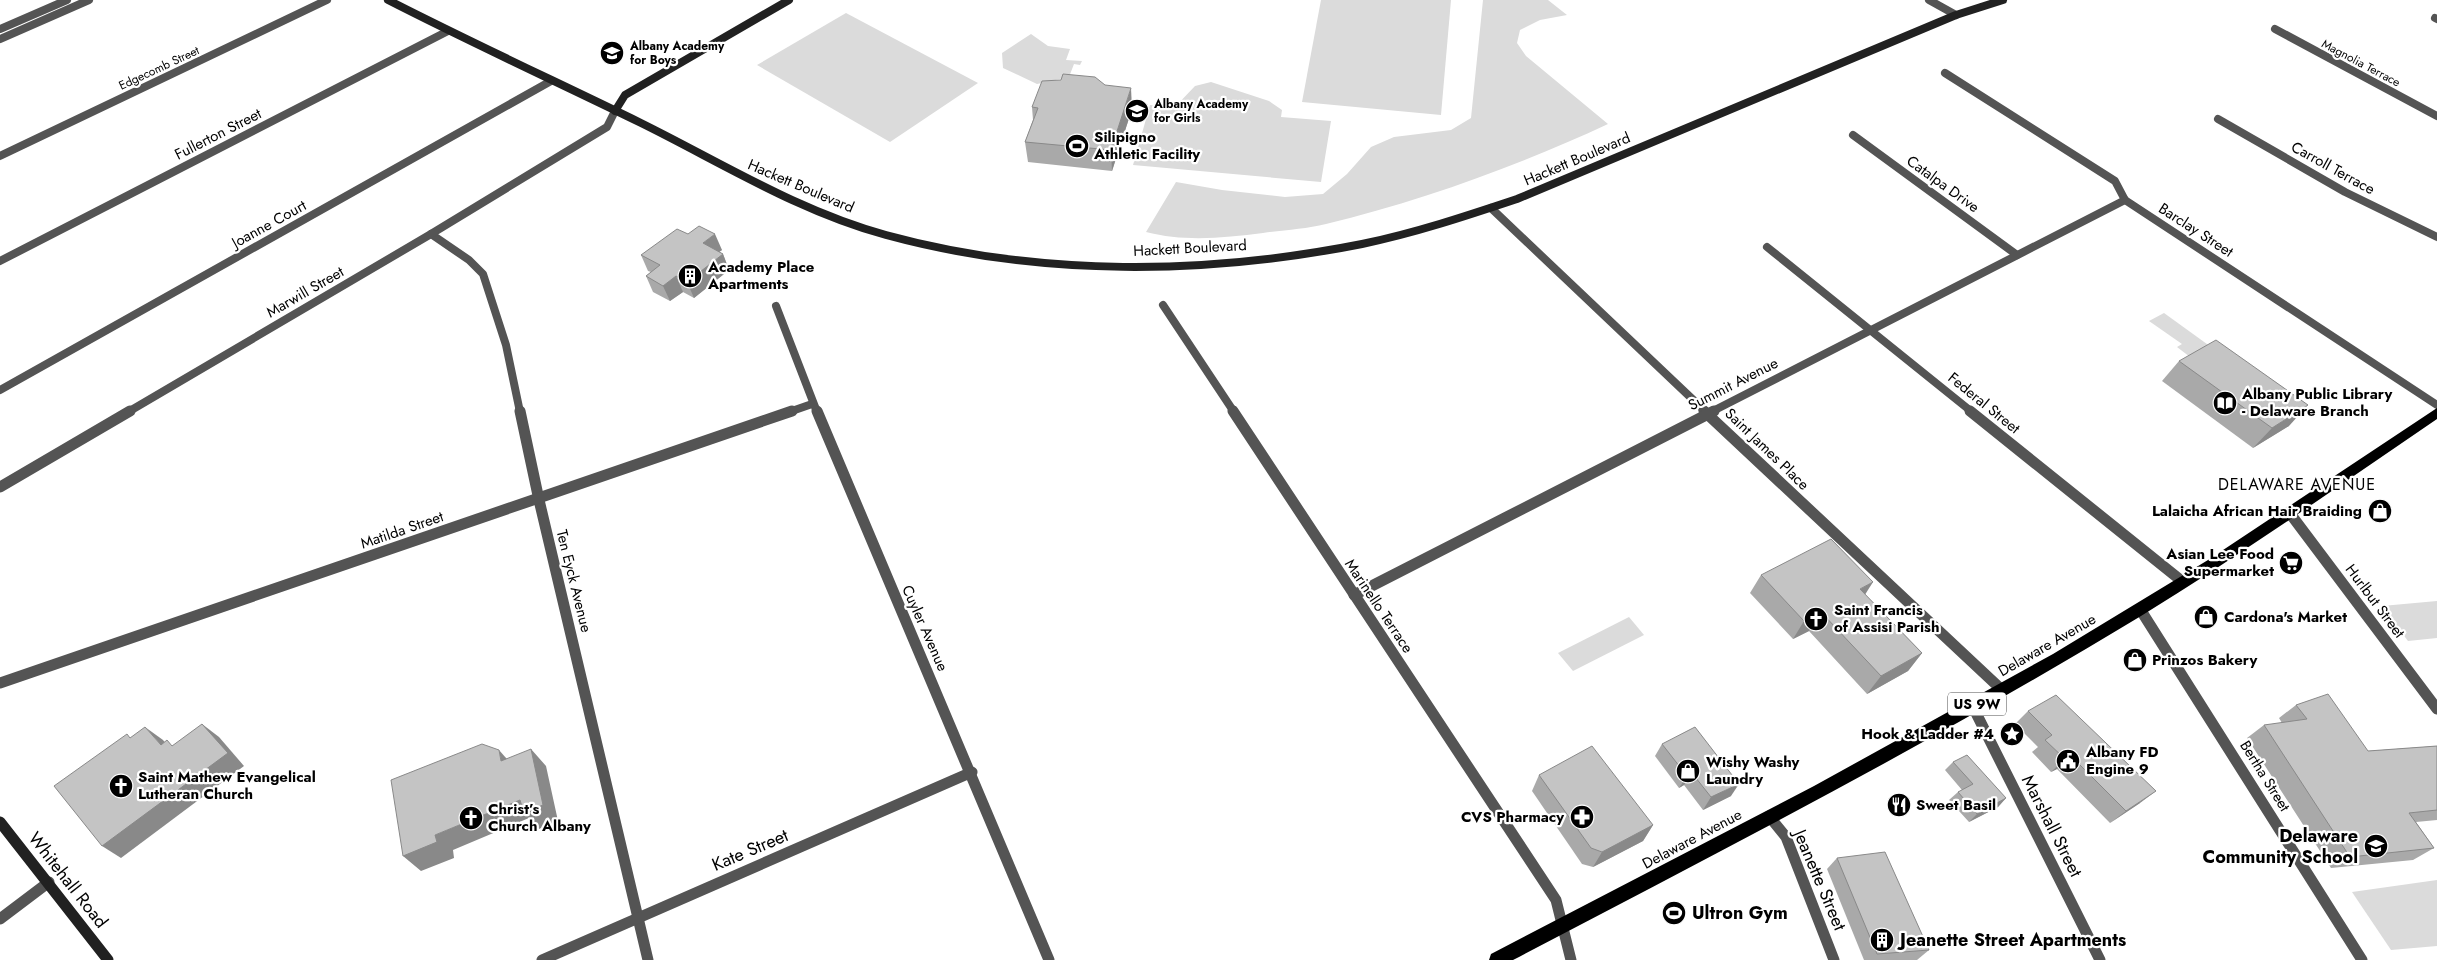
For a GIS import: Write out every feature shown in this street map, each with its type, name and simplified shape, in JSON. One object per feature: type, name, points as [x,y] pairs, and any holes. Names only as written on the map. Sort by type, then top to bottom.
[{"type":"main road","name":"Delaware Avenue","points":[[1497,960],[1973,707],[2183,582],[2437,413]]},
{"type":"street","points":[[0,29],[67,0]]},
{"type":"street","points":[[0,39],[90,0]]},
{"type":"street","name":"Edgecomb Street","points":[[0,156],[327,0]]},
{"type":"street","name":"Hackett Boulevard","points":[[388,0],[756,183],[824,214],[915,241],[967,253],[1018,260],[1094,266],[1211,264],[1276,257],[1360,244],[1448,223],[1492,208],[1956,15],[2003,0]]},
{"type":"street","points":[[615,112],[625,95],[790,0]]},
{"type":"street","points":[[1929,0],[1956,15]]},
{"type":"street","name":"Magnolia Terrace","points":[[2275,29],[2437,116]]},
{"type":"street","name":"Fullerton Street","points":[[0,261],[448,31]]},
{"type":"street","name":"Barclay Street","points":[[1945,73],[2115,181],[2126,200],[2437,405]]},
{"type":"street","name":"Joanne Court","points":[[0,390],[551,81]]},
{"type":"street","name":"Marwill Street","points":[[0,488],[431,234],[607,127],[615,112]]},
{"type":"street","name":"Carroll Terrace","points":[[2218,119],[2345,192],[2437,237]]},
{"type":"street","name":"Catalpa Drive","points":[[1853,135],[2016,255]]},
{"type":"street","name":"Summit Avenue","points":[[1354,595],[2126,200]]},
{"type":"street","name":"Saint James Place","points":[[1492,208],[1551,267],[2002,690]]},
{"type":"street","name":"Ten Eyck Avenue","points":[[431,234],[469,260],[483,274],[506,345],[539,500],[648,960]]},
{"type":"street","name":"Federal Street","points":[[1767,246],[2183,582]]},
{"type":"street","name":"Marinello Terrace","points":[[1163,305],[1556,900],[1572,960]]},
{"type":"street","name":"Cuyler Avenue","points":[[776,306],[812,404],[972,772],[1050,960]]},
{"type":"street","name":"Matilda Street","points":[[0,683],[539,500],[812,404]]},
{"type":"street","name":"Hurlbut Street","points":[[2289,512],[2437,709]]},
{"type":"street","name":"Bertha Street","points":[[2140,609],[2362,960]]},
{"type":"street","name":"Marshall Street","points":[[1973,707],[2100,960]]},
{"type":"street","name":"Kate Street","points":[[542,960],[972,772]]},
{"type":"street","name":"Jeanette Street","points":[[1769,816],[1786,838],[1834,960]]},
{"type":"street","name":"Whitehall Road","points":[[0,822],[49,882],[108,960]]},
{"type":"street","points":[[0,919],[49,882]]},
{"type":"shaded area","points":[[1321,0],[1451,0],[1441,115],[1302,102]]},
{"type":"shaded area","points":[[1483,0],[1548,0],[1567,15],[1540,20],[1520,30],[1517,43],[1526,56],[1608,124],[1540,154],[1470,181],[1362,215],[1326,224],[1219,238],[1175,237],[1146,232],[1176,182],[1222,190],[1285,197],[1323,194],[1347,174],[1371,147],[1394,137],[1451,130],[1471,118]]},
{"type":"shaded area","points":[[846,13],[978,83],[890,142],[757,65]]},
{"type":"shaded area","points":[[1031,34],[1048,46],[1070,49],[1066,60],[1082,61],[1080,65],[1074,64],[1069,77],[1037,84],[1003,68],[1002,53]]},
{"type":"shaded area","points":[[1211,82],[1269,101],[1282,110],[1281,117],[1331,121],[1321,182],[1133,165],[1150,105],[1175,107],[1195,86]]},
{"type":"shaded area","points":[[2164,313],[2254,378],[2194,360],[2177,347],[2182,344],[2149,321]]},
{"type":"shaded area","points":[[2437,601],[2437,638],[2408,641],[2382,606]]},
{"type":"shaded area","points":[[1629,617],[1644,635],[1573,671],[1558,653]]},
{"type":"shaded area","points":[[2437,880],[2437,946],[2391,950],[2352,892]]},
{"type":"building","name":"Silipigno Athletic Facility","points":[[1063,74],[1095,77],[1105,85],[1131,88],[1111,150],[1025,142],[1038,108],[1032,107],[1042,81],[1061,80]]},
{"type":"building","points":[[699,226],[715,234],[703,243],[723,254],[687,282],[676,276],[663,286],[646,276],[660,265],[641,255],[677,229],[688,234]]},
{"type":"building","points":[[2216,340],[2308,405],[2272,428],[2179,361]]},
{"type":"building","points":[[1831,539],[1873,582],[1860,589],[1922,653],[1881,676],[1821,612],[1804,621],[1761,575]]},
{"type":"building","name":"Delaware Community School","points":[[2328,694],[2368,751],[2437,746],[2437,810],[2409,813],[2434,848],[2350,857],[2264,725],[2307,719],[2296,705]]},
{"type":"building","points":[[2056,695],[2156,791],[2126,811],[2071,756],[2065,759],[2045,740],[2052,735],[2028,711]]},
{"type":"building","points":[[202,724],[228,753],[102,846],[54,786],[127,734],[130,738],[145,727],[161,745],[167,740],[172,746]]},
{"type":"building","points":[[1695,727],[1739,784],[1711,797],[1692,773],[1687,776],[1662,744]]},
{"type":"building","name":"Christ’s Church Albany","points":[[482,744],[499,750],[501,761],[531,749],[543,805],[524,813],[520,800],[435,835],[437,842],[403,856],[391,780]]},
{"type":"building","name":"CVS Pharmacy","points":[[1592,746],[1653,825],[1602,852],[1591,848],[1539,775]]},
{"type":"building","points":[[1967,755],[2006,798],[1977,814],[1958,792],[1973,784],[1953,762]]},
{"type":"building","points":[[1885,852],[1929,950],[1877,954],[1837,858]]},
{"type":"place","name":"Albany Academy for Boys","points":[[612,53]]},
{"type":"place","name":"Albany Academy for Girls","points":[[1137,111]]},
{"type":"place","name":"Silipigno Athletic Facility","points":[[1077,146]]},
{"type":"place","name":"Academy Place Apartments","points":[[690,276]]},
{"type":"place","name":"Albany Public Library - Delaware Branch","points":[[2225,403]]},
{"type":"place","name":"Lalaicha African Hair Braiding","points":[[2380,511]]},
{"type":"place","name":"Asian Lee Food Supermarket","points":[[2291,563]]},
{"type":"place","name":"Cardona's Market","points":[[2206,617]]},
{"type":"place","name":"Saint Francis of Assisi Parish","points":[[1816,619]]},
{"type":"place","name":"Prinzos Bakery","points":[[2135,660]]},
{"type":"place","name":"Hook & Ladder #4","points":[[2012,734]]},
{"type":"place","name":"Albany FD Engine 9","points":[[2068,761]]},
{"type":"place","name":"Wishy Washy Laundry","points":[[1688,771]]},
{"type":"place","name":"Saint Mathew Evangelical Lutheran Church","points":[[121,786]]},
{"type":"place","name":"Sweet Basil","points":[[1899,805]]},
{"type":"place","name":"CVS Pharmacy","points":[[1582,817]]},
{"type":"place","name":"Christ’s Church Albany","points":[[471,818]]},
{"type":"place","name":"Delaware Community School","points":[[2376,846]]},
{"type":"place","name":"Ultron Gym","points":[[1674,913]]},
{"type":"place","name":"Jeanette Street Apartments","points":[[1882,940]]},
{"type":"district","name":"DELAWARE AVENUE","points":[[2297,484]]}]
